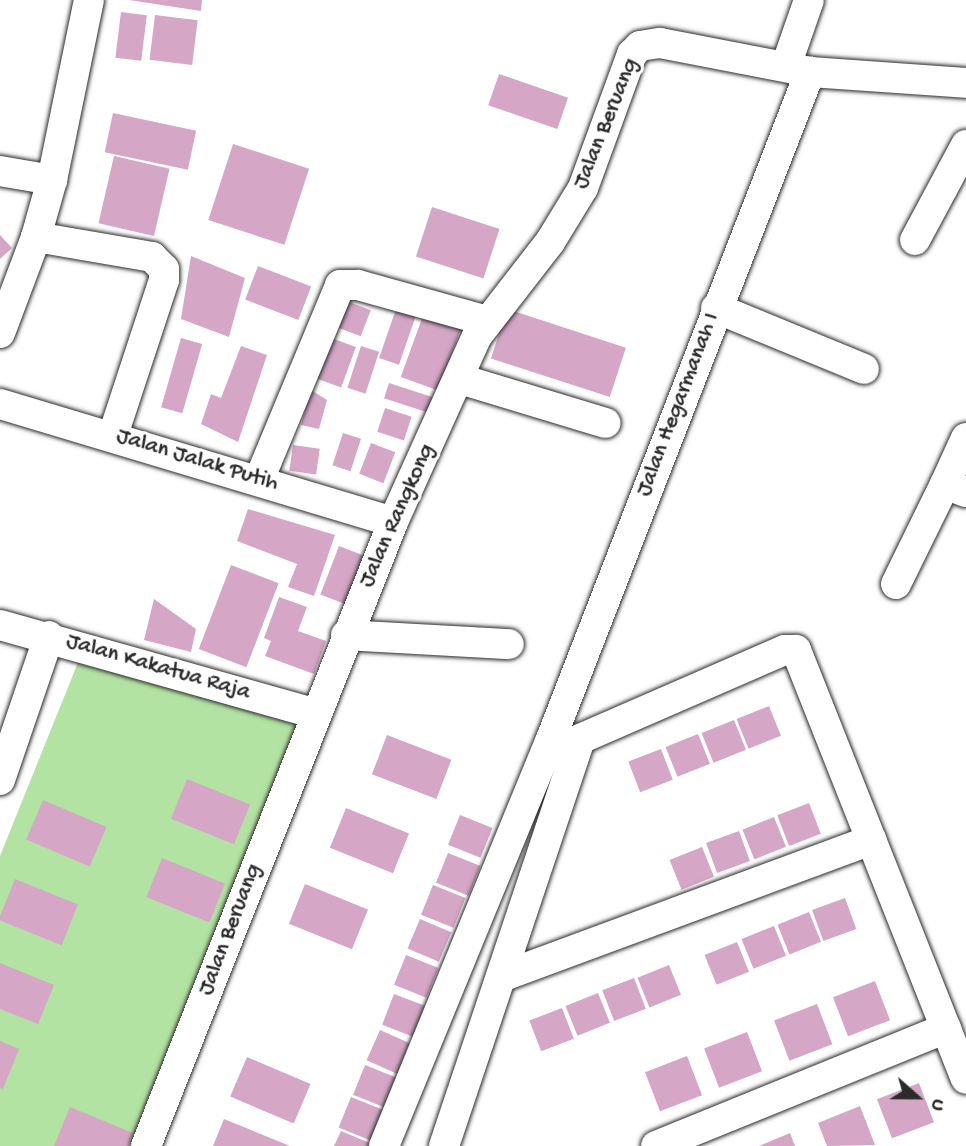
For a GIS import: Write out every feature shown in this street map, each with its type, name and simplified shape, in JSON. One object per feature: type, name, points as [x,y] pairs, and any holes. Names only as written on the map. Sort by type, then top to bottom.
[{"type":"street","points":[[1,327],[36,237],[52,180],[89,0]]},
{"type":"street","name":"Jalan Hegarmanah I","points":[[384,1146],[551,739],[716,308],[798,69],[809,0]]},
{"type":"street","name":"Jalan Beruang","points":[[487,321],[567,217],[583,188],[632,54],[640,46],[660,43],[798,69]]},
{"type":"street","points":[[798,69],[966,83]]},
{"type":"street","points":[[915,240],[966,145]]},
{"type":"street","points":[[0,171],[52,180]]},
{"type":"street","points":[[36,237],[152,257],[163,269],[164,281],[113,435]]},
{"type":"street","points":[[259,480],[340,285],[358,285],[487,321]]},
{"type":"street","points":[[716,308],[864,369]]},
{"type":"street","name":"Jalan Rangkong","points":[[316,714],[393,522],[487,321]]},
{"type":"street","points":[[460,379],[606,424]]},
{"type":"street","name":"Jalan Jalak Putih","points":[[0,404],[113,435],[393,522]]},
{"type":"street","points":[[896,584],[956,488],[966,438]]},
{"type":"street","name":"Jalan Kakatua Raja","points":[[0,625],[49,636],[316,714]]},
{"type":"street","points":[[346,635],[509,644]]},
{"type":"street","points":[[0,780],[49,636]]},
{"type":"street","points":[[444,1146],[580,740],[785,650],[796,650],[966,1079]]},
{"type":"street","name":"Jalan Beruang","points":[[146,1146],[316,714]]},
{"type":"street","points":[[501,977],[872,840]]},
{"type":"street","points":[[656,1146],[946,1028]]},
{"type":"green space","points":[[79,660],[312,725],[146,1146],[0,1146],[0,856]]},
{"type":"building","points":[[129,0],[202,0],[201,11]]},
{"type":"building","points":[[121,12],[147,15],[141,61],[115,58]]},
{"type":"building","points":[[155,15],[198,20],[192,65],[150,60]]},
{"type":"building","points":[[499,74],[568,98],[557,129],[488,105]]},
{"type":"building","points":[[113,113],[196,131],[188,170],[105,152]]},
{"type":"building","points":[[233,144],[309,169],[284,245],[208,220]]},
{"type":"building","points":[[114,156],[170,169],[154,236],[98,223]]},
{"type":"building","points":[[432,207],[500,229],[483,278],[416,256]]},
{"type":"building","points":[[0,235],[12,248],[0,259]]},
{"type":"building","points":[[191,256],[245,278],[229,337],[181,319]]},
{"type":"building","points":[[258,266],[311,286],[298,320],[245,300]]},
{"type":"building","points":[[339,298],[371,310],[361,336],[329,324]]},
{"type":"building","points":[[397,306],[417,313],[399,365],[379,358]]},
{"type":"building","points":[[507,309],[626,348],[610,397],[491,358]]},
{"type":"building","points":[[424,313],[462,327],[438,391],[401,377]]},
{"type":"building","points":[[323,335],[356,347],[341,387],[308,375]]},
{"type":"building","points":[[181,338],[202,344],[182,413],[161,407]]},
{"type":"building","points":[[241,346],[267,355],[238,442],[201,424],[211,394],[221,398]]},
{"type":"building","points":[[361,346],[379,352],[365,394],[347,388]]},
{"type":"building","points":[[389,383],[433,397],[428,412],[384,398]]},
{"type":"building","points":[[311,390],[327,400],[319,429],[301,425]]},
{"type":"building","points":[[385,408],[412,417],[404,440],[377,432]]},
{"type":"building","points":[[343,433],[361,439],[351,471],[332,465]]},
{"type":"building","points":[[371,443],[395,452],[383,483],[359,474]]},
{"type":"building","points":[[293,445],[320,449],[316,475],[289,471]]},
{"type":"building","points":[[248,509],[335,535],[314,596],[288,587],[297,564],[237,541]]},
{"type":"building","points":[[339,546],[371,558],[352,607],[320,595]]},
{"type":"building","points":[[231,565],[279,583],[246,667],[199,649]]},
{"type":"building","points":[[279,597],[307,607],[298,631],[326,641],[314,674],[265,656],[271,641],[264,638]]},
{"type":"building","points":[[154,599],[196,629],[191,652],[144,640]]},
{"type":"building","points":[[769,706],[781,736],[749,749],[737,719]]},
{"type":"building","points":[[734,720],[746,750],[714,763],[702,733]]},
{"type":"building","points":[[698,734],[710,764],[678,777],[666,747]]},
{"type":"building","points":[[387,735],[451,760],[436,799],[372,774]]},
{"type":"building","points":[[661,749],[673,780],[640,792],[628,762]]},
{"type":"building","points":[[187,779],[250,804],[234,844],[171,819]]},
{"type":"building","points":[[43,800],[107,827],[90,867],[26,840]]},
{"type":"building","points":[[809,803],[821,834],[789,846],[777,815]]},
{"type":"building","points":[[346,808],[409,833],[393,873],[330,848]]},
{"type":"building","points":[[460,815],[492,828],[480,858],[448,845]]},
{"type":"building","points":[[774,817],[786,847],[754,859],[742,830]]},
{"type":"building","points":[[739,831],[750,861],[717,873],[706,843]]},
{"type":"building","points":[[702,847],[714,877],[682,890],[670,860]]},
{"type":"building","points":[[448,853],[480,866],[468,896],[436,883]]},
{"type":"building","points":[[162,858],[225,883],[209,922],[146,897]]},
{"type":"building","points":[[15,879],[78,904],[62,945],[0,920]]},
{"type":"building","points":[[305,884],[368,909],[352,949],[289,924]]},
{"type":"building","points":[[433,885],[465,898],[453,928],[421,915]]},
{"type":"building","points":[[845,898],[856,929],[823,941],[812,910]]},
{"type":"building","points":[[809,912],[821,942],[789,954],[777,925]]},
{"type":"building","points":[[420,919],[451,932],[439,962],[407,948]]},
{"type":"building","points":[[774,926],[786,956],[754,969],[742,939]]},
{"type":"building","points":[[737,942],[749,972],[717,985],[705,955]]},
{"type":"building","points":[[406,955],[438,968],[426,998],[394,985]]},
{"type":"building","points":[[0,963],[54,985],[38,1024],[0,1009]]},
{"type":"building","points":[[669,965],[681,995],[649,1007],[637,978]]},
{"type":"building","points":[[634,978],[646,1009],[614,1021],[602,990]]},
{"type":"building","points":[[875,981],[890,1020],[848,1036],[833,997]]},
{"type":"building","points":[[598,993],[610,1023],[578,1036],[566,1006]]},
{"type":"building","points":[[394,994],[425,1006],[413,1037],[382,1025]]},
{"type":"building","points":[[817,1004],[832,1044],[789,1061],[774,1020]]},
{"type":"building","points":[[562,1008],[574,1039],[541,1051],[529,1021]]},
{"type":"building","points":[[380,1030],[412,1044],[399,1074],[367,1060]]},
{"type":"building","points":[[747,1032],[762,1071],[719,1088],[704,1048]]},
{"type":"building","points":[[0,1041],[19,1049],[3,1089],[0,1088]]},
{"type":"building","points":[[687,1056],[702,1095],[660,1111],[645,1072]]},
{"type":"building","points":[[247,1057],[311,1084],[294,1124],[230,1097]]},
{"type":"building","points":[[365,1065],[397,1078],[385,1108],[353,1095]]},
{"type":"building","points":[[919,1083],[934,1122],[892,1138],[877,1099]]},
{"type":"building","points":[[351,1097],[383,1110],[371,1141],[339,1128]]},
{"type":"building","points":[[860,1106],[875,1145],[827,1146],[818,1123]]},
{"type":"building","points":[[70,1107],[133,1133],[128,1146],[54,1146]]},
{"type":"building","points":[[224,1119],[290,1146],[213,1146]]},
{"type":"building","points":[[341,1131],[372,1144],[334,1146]]},
{"type":"building","points":[[790,1133],[795,1146],[759,1146]]}]
